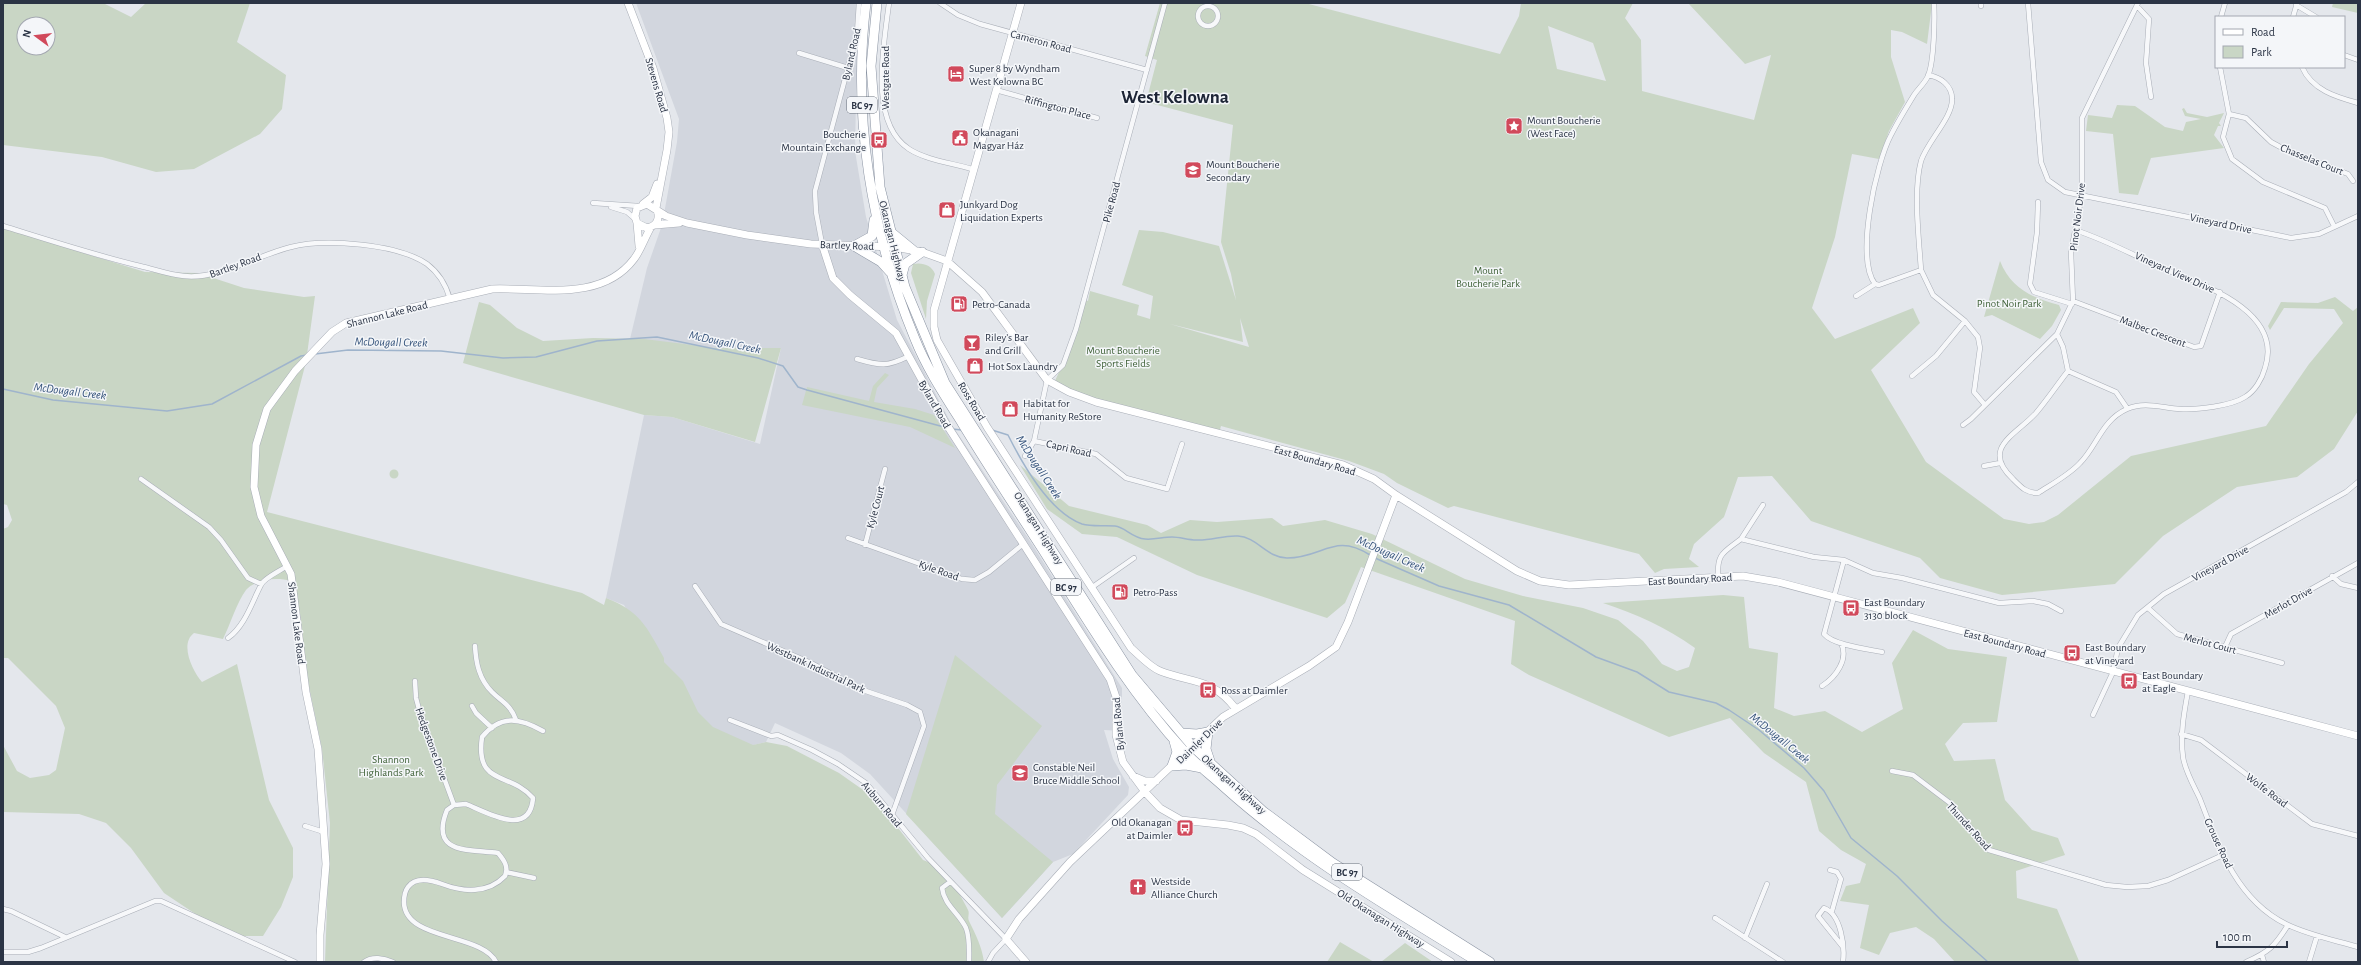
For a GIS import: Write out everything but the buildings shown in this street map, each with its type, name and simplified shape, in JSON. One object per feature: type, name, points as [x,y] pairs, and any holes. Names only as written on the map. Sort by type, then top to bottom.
[{"type":"highway","name":"Okanagan Highway","points":[[866,3],[862,73],[863,134],[874,206],[883,247],[915,341],[938,384],[971,429],[1132,676],[1181,733],[1190,750],[1204,769],[1255,815],[1336,875],[1478,962]]},
{"type":"highway","name":"Okanagan Highway","points":[[877,3],[871,66],[880,187],[902,276],[924,338],[945,383],[971,429],[1124,676],[1172,736],[1214,768],[1263,811],[1333,863],[1490,962]]},
{"type":"highway","points":[[854,246],[872,236],[874,230],[874,206]]},
{"type":"highway","points":[[891,232],[918,251],[905,264],[902,276]]},
{"type":"highway","points":[[854,246],[881,262],[892,274]]},
{"type":"highway","points":[[1181,733],[1197,734],[1208,732],[1206,749],[1214,768]]},
{"type":"highway","points":[[1172,736],[1177,752],[1172,766],[1186,765],[1204,769]]},
{"type":"street","name":"Stevens Road","points":[[628,3],[653,68],[667,118],[667,150],[662,170],[656,209]]},
{"type":"street","name":"Byland Road","points":[[859,3],[857,34],[815,191],[816,212],[822,244],[834,278],[850,294],[892,328],[950,429],[1022,546],[1110,679],[1116,697],[1118,747],[1123,762],[1144,792]]},
{"type":"street","name":"Westgate Road","points":[[889,3],[883,65],[883,104],[887,123],[896,138],[910,150],[972,169]]},
{"type":"street","name":"Cameron Road","points":[[940,3],[969,20],[1147,70]]},
{"type":"street","name":"Ross Road","points":[[1021,3],[972,169],[947,261],[934,310],[934,327],[943,353],[989,430],[1131,648],[1159,670],[1213,687],[1229,700],[1236,709]]},
{"type":"street","name":"Pike Road","points":[[1047,380],[1063,365],[1068,354],[1165,3]]},
{"type":"street","points":[[1198,3],[1202,8]]},
{"type":"street","points":[[1875,284],[1870,277],[1866,252],[1868,226],[1878,172],[1890,136],[1928,75],[1935,21],[1934,3]]},
{"type":"street","name":"Vineyard Drive","points":[[2028,3],[2041,162],[2048,180],[2065,192],[2082,194],[2292,238],[2319,234],[2358,216]]},
{"type":"street","points":[[2221,16],[2225,3]]},
{"type":"street","points":[[2138,4],[2149,19],[2146,63],[2151,97]]},
{"type":"street","name":"Pinot Noir Drive","points":[[1963,425],[2057,334],[2073,302],[2071,252],[2082,194],[2082,118],[2138,4]]},
{"type":"street","points":[[2293,16],[2296,4],[2314,16]]},
{"type":"street","points":[[1211,6],[1216,10],[1218,19],[1214,25],[1208,26],[1199,21],[1198,14],[1202,8],[1211,6]]},
{"type":"street","points":[[799,53],[848,68]]},
{"type":"street","points":[[2345,55],[2358,60]]},
{"type":"street","points":[[2220,68],[2230,114],[2223,137],[2232,159],[2263,182],[2325,208],[2334,226]]},
{"type":"street","points":[[2303,68],[2318,87],[2333,96],[2358,103]]},
{"type":"street","points":[[1928,75],[1939,77],[1948,87],[1952,98],[1950,109],[1921,161],[1918,201],[1921,270],[1933,295],[1966,321],[1978,337],[1980,348],[1974,392],[1985,405]]},
{"type":"street","name":"Riffington Place","points":[[996,90],[1097,118]]},
{"type":"street","name":"Chasselas Court","points":[[2230,114],[2246,118],[2271,142],[2284,149],[2348,174],[2353,181]]},
{"type":"street","name":"Stevens Road","points":[[642,205],[652,196],[662,170]]},
{"type":"street","points":[[593,202],[627,212],[643,227],[653,226],[659,218],[656,209],[651,204],[606,205]]},
{"type":"street","points":[[2038,202],[2037,232],[2030,284],[2034,292],[2073,302]]},
{"type":"street","points":[[639,250],[640,235],[635,212],[642,205]]},
{"type":"street","name":"Bartley Road","points":[[656,209],[666,216],[687,223],[747,235],[822,244],[894,247],[918,251],[947,261],[982,292],[1047,380]]},
{"type":"street","name":"Bartley Road","points":[[653,226],[666,222],[687,223]]},
{"type":"street","name":"Bartley Road","points":[[3,226],[108,258],[188,276],[210,275],[293,246],[322,242],[382,248],[427,264],[438,273],[447,289],[450,299]]},
{"type":"street","name":"Shannon Lake Road","points":[[320,962],[320,935],[326,864],[318,749],[306,692],[291,574],[261,516],[254,487],[256,445],[267,409],[295,371],[332,332],[346,323],[492,289],[514,288],[551,292],[602,283],[620,274],[634,259],[653,226]]},
{"type":"street","name":"Vineyard View Drive","points":[[2000,462],[2003,470],[2025,491],[2038,493],[2081,463],[2108,422],[2127,408],[2144,405],[2183,409],[2230,404],[2246,397],[2255,388],[2267,363],[2268,352],[2266,338],[2257,321],[2220,292],[2156,265],[2100,237],[2075,230]]},
{"type":"street","points":[[1856,296],[1875,284],[1891,281],[1921,270]]},
{"type":"street","name":"Malbec Crescent","points":[[2073,302],[2194,347],[2201,346],[2220,292]]},
{"type":"street","points":[[1912,376],[1936,356],[1966,321]]},
{"type":"street","points":[[1984,466],[2000,462],[2001,447],[2007,438],[2035,414],[2068,371],[2063,347],[2057,334]]},
{"type":"street","points":[[857,359],[880,365],[891,364],[909,356]]},
{"type":"street","points":[[2068,371],[2116,392],[2127,408]]},
{"type":"street","name":"Capri Road","points":[[1025,456],[1034,441],[1047,380]]},
{"type":"street","name":"East Boundary Road","points":[[1047,380],[1069,392],[1096,402],[1343,466],[1374,479],[1396,495],[1517,571],[1540,580],[1569,585],[1743,576],[1778,582],[2358,736]]},
{"type":"street","name":"Capri Road","points":[[1034,441],[1096,454],[1126,478],[1167,489],[1182,444]]},
{"type":"street","name":"Kyle Court","points":[[865,544],[885,468]]},
{"type":"street","points":[[141,479],[209,527],[221,540],[248,578],[261,584]]},
{"type":"street","name":"Vineyard Drive","points":[[2094,716],[2113,672],[2118,648],[2138,615],[2164,594],[2346,492],[2358,482]]},
{"type":"street","name":"Daimler Drive","points":[[988,962],[993,953],[1006,939],[1019,919],[1070,862],[1190,750],[1223,717],[1309,666],[1336,647],[1348,622],[1396,495]]},
{"type":"street","points":[[1718,577],[1717,561],[1721,555],[1741,539],[1763,505]]},
{"type":"street","name":"Kyle Road","points":[[848,538],[962,579],[975,580],[989,572],[1022,546]]},
{"type":"street","points":[[1741,539],[1814,556],[1844,560],[1873,572],[1999,603],[2034,601],[2048,604],[2061,611]]},
{"type":"street","points":[[1091,588],[1134,558]]},
{"type":"street","points":[[1844,560],[1833,596],[1824,634],[1828,638],[1841,643],[1882,652]]},
{"type":"street","name":"Merlot Drive","points":[[2224,647],[2231,634],[2332,576],[2358,564]]},
{"type":"street","points":[[228,638],[238,628],[258,594],[261,584],[287,566]]},
{"type":"street","points":[[2332,576],[2341,584],[2358,588]]},
{"type":"street","name":"Westbank Industrial Park","points":[[695,586],[721,624],[811,663],[860,690],[907,705],[920,712],[924,726],[892,815]]},
{"type":"street","name":"Merlot Court","points":[[2148,608],[2177,634],[2282,663]]},
{"type":"street","points":[[1822,686],[1830,681],[1843,661],[1845,653],[1841,643]]},
{"type":"street","points":[[475,646],[478,670],[484,682],[492,692],[508,705],[516,720]]},
{"type":"street","name":"Hedgestone Drive","points":[[415,681],[416,698],[420,713],[454,805]]},
{"type":"street","name":"Grouse Road","points":[[2188,691],[2181,734],[2183,759],[2223,855],[2237,880],[2257,903],[2288,925],[2317,936],[2358,947]]},
{"type":"street","points":[[472,706],[476,713],[492,728]]},
{"type":"street","points":[[496,962],[492,954],[478,947],[418,925],[408,917],[404,909],[404,898],[407,889],[417,881],[425,879],[459,889],[473,890],[499,882],[506,872],[504,859],[498,853],[461,850],[453,847],[446,840],[442,826],[447,810],[454,805],[466,804],[507,820],[524,817],[532,807],[533,798],[528,792],[488,771],[482,761],[482,736],[495,724],[516,720],[528,722],[543,731]]},
{"type":"street","name":"Auburn Road","points":[[730,720],[771,736],[778,735],[838,764],[866,783],[950,882],[1006,939],[1026,962]]},
{"type":"street","name":"Wolfe Road","points":[[2181,734],[2201,740],[2312,824],[2358,836]]},
{"type":"street","name":"Thunder Road","points":[[1892,771],[1913,775],[1950,803],[1989,850],[2106,885],[2127,887],[2148,886],[2168,880],[2223,855]]},
{"type":"street","points":[[1131,774],[1145,781],[1156,781]]},
{"type":"street","name":"Old Okanagan Highway","points":[[1144,792],[1160,808],[1180,820],[1228,825],[1243,828],[1256,834],[1303,870],[1452,962]]},
{"type":"street","points":[[305,826],[324,832]]},
{"type":"street","points":[[1830,870],[1837,872],[1841,880],[1832,911]]},
{"type":"street","points":[[506,872],[534,878]]},
{"type":"street","points":[[950,882],[942,888],[943,897],[966,928],[969,946],[969,962]]},
{"type":"street","points":[[1745,938],[1767,884]]},
{"type":"street","points":[[3,952],[28,952],[155,901],[161,901],[294,962]]},
{"type":"street","points":[[1843,947],[1818,916],[1824,908],[1832,911],[1837,919],[1843,947],[1843,962]]},
{"type":"street","points":[[3,909],[11,911],[65,937]]},
{"type":"street","points":[[1715,918],[1783,962]]},
{"type":"street","points":[[2246,962],[2262,955],[2274,947],[2288,925]]},
{"type":"street","points":[[2310,962],[2317,936]]},
{"type":"street","points":[[2262,955],[2264,962]]},
{"type":"street","points":[[364,962],[373,958],[386,959],[393,962]]},
{"type":"shaded area","points":[[636,3],[863,3],[857,47],[855,151],[866,217],[897,320],[952,425],[1030,541],[1122,688],[1122,731],[1104,730],[1113,759],[1129,787],[1128,795],[1073,854],[1053,862],[1002,918],[870,774],[841,753],[775,723],[766,742],[738,749],[696,739],[624,605],[606,598],[644,415],[672,417],[760,444],[781,348],[717,348],[630,339],[647,268],[662,225],[677,142],[679,119]]},
{"type":"green space","points":[[3,3],[103,3],[131,17],[146,3],[250,3],[237,42],[286,75],[282,109],[260,134],[194,169],[156,172],[102,157],[3,145]]},
{"type":"green space","points":[[1160,3],[1305,3],[1500,54],[1519,16],[1521,3],[1633,3],[1625,18],[1641,40],[1642,91],[1754,120],[1771,55],[1745,64],[1688,3],[1932,4],[1927,44],[1902,32],[1891,30],[1891,57],[1905,102],[1889,131],[1879,159],[1852,154],[1835,237],[1812,308],[1835,339],[1913,308],[1920,323],[1871,370],[1926,462],[2004,519],[2029,524],[2044,522],[2058,515],[2131,456],[2266,426],[2309,364],[2343,323],[2334,309],[2284,308],[2270,330],[2268,326],[2281,302],[2318,303],[2335,297],[2353,311],[2358,307],[2358,411],[2334,449],[2297,477],[2237,487],[2163,536],[2115,584],[2002,595],[1940,578],[1920,558],[1811,521],[1772,476],[1738,477],[1724,517],[1694,544],[1689,559],[1699,567],[1664,569],[1655,573],[1639,554],[1454,506],[1448,508],[1397,483],[1384,474],[1349,461],[1221,426],[1218,437],[1095,404],[1054,383],[1078,331],[1085,300],[1088,301],[1090,291],[1139,305],[1137,315],[1150,319],[1153,296],[1122,285],[1139,230],[1163,232],[1219,246],[1236,300],[1231,274],[1221,242],[1233,125],[1146,102],[1157,60],[1145,56]],"holes":[[[1548,26],[1593,43],[1606,81],[1557,69]],[[1240,318],[1249,347],[1170,324],[1243,342]]]},
{"type":"green space","points":[[2333,3],[2358,3],[2358,13],[2332,7]]},
{"type":"green space","points":[[2117,105],[2135,106],[2165,127],[2183,131],[2186,122],[2201,119],[2185,116],[2182,109],[2184,108],[2187,113],[2207,117],[2224,113],[2219,123],[2221,126],[2218,126],[2214,135],[2224,148],[2151,158],[2138,195],[2119,193],[2113,134],[2086,131],[2088,115],[2112,118]]},
{"type":"green space","name":"Shannon Highlands Park","points":[[3,228],[145,272],[198,273],[244,288],[304,297],[315,296],[306,362],[267,512],[582,593],[604,605],[606,598],[627,608],[641,621],[653,637],[664,658],[664,662],[683,681],[698,712],[713,727],[753,745],[766,742],[787,746],[839,773],[866,792],[880,808],[884,810],[923,860],[930,863],[943,873],[960,895],[968,910],[968,920],[980,946],[984,962],[325,962],[330,823],[322,749],[307,677],[300,613],[290,581],[279,579],[255,583],[246,590],[223,639],[194,633],[188,644],[189,658],[195,672],[202,682],[237,664],[269,800],[293,848],[293,877],[281,907],[263,936],[234,936],[206,921],[164,893],[131,848],[106,823],[79,814],[3,812],[3,745],[17,771],[30,778],[49,775],[56,770],[65,728],[56,706],[8,658],[3,658],[3,529],[8,527],[12,520],[7,505],[3,504]]},
{"type":"green space","name":"Pinot Noir Park","points":[[2000,261],[2010,279],[2024,291],[2040,299],[2059,305],[2061,310],[2052,326],[2040,339],[1992,315],[1984,317]]},
{"type":"green space","points":[[920,263],[929,266],[935,274],[927,301],[926,319],[911,273],[913,264]]},
{"type":"green space","points":[[479,302],[490,305],[517,328],[543,341],[593,338],[644,339],[717,348],[781,348],[755,442],[672,417],[644,415],[463,363]]},
{"type":"green space","points":[[885,373],[889,375],[877,388],[874,402],[915,409],[934,415],[955,448],[910,427],[802,405],[807,387],[869,401],[873,386]]},
{"type":"green space","points":[[1020,465],[1069,506],[1147,525],[1161,533],[1190,520],[1217,522],[1272,518],[1283,526],[1325,520],[1372,534],[1465,579],[1523,596],[1583,608],[1618,620],[1643,641],[1662,664],[1677,671],[1689,667],[1695,648],[1684,640],[1650,622],[1603,603],[1723,595],[1744,597],[1749,648],[1778,653],[1774,708],[1794,716],[1825,711],[1862,732],[1903,709],[1892,663],[1913,630],[1948,649],[2007,657],[1997,722],[1963,723],[1945,744],[1954,761],[1995,759],[2005,800],[2032,830],[2058,838],[2065,855],[2016,871],[2017,898],[2057,909],[2079,961],[2089,962],[1955,962],[1934,939],[1916,927],[1890,933],[1879,955],[1860,948],[1869,905],[1840,901],[1846,886],[1860,883],[1866,864],[1841,850],[1819,831],[1806,782],[1764,753],[1730,718],[1669,737],[1529,675],[1511,664],[1515,621],[1361,567],[1345,603],[1327,618],[1197,575],[1117,537],[1082,534],[1047,509]]},
{"type":"green space","points":[[392,470],[396,470],[398,474],[396,478],[392,478],[390,476],[390,472]]},
{"type":"green space","name":"Constable Neil Bruce Middle School","points":[[955,655],[1042,726],[997,785],[995,814],[1053,862],[1002,918],[906,814]]},
{"type":"green space","points":[[1340,942],[1374,962],[1327,962]]},
{"type":"green space","points":[[1405,943],[1433,962],[1381,962]]},
{"type":"waterway","name":"McDougall Creek","points":[[315,354],[348,350],[441,351],[503,358],[536,357],[597,341],[657,337],[758,358],[783,366],[798,387],[944,427]]},
{"type":"waterway","name":"McDougall Creek","points":[[3,389],[53,400],[167,411],[212,404],[301,356],[307,355]]},
{"type":"waterway","name":"McDougall Creek","points":[[952,429],[962,430]]},
{"type":"waterway","name":"McDougall Creek","points":[[992,430],[1008,435],[1021,460],[1038,486],[1059,509],[1070,518],[1082,524],[1119,527],[1136,537],[1145,539],[1178,537],[1193,540],[1206,540],[1228,536],[1245,537],[1274,555],[1287,558],[1299,557],[1337,546],[1347,546],[1358,549],[1370,555]]},
{"type":"waterway","name":"McDougall Creek","points":[[1375,558],[1439,586],[1509,605],[1596,657],[1637,672],[1669,692],[1716,703],[1729,710],[1759,730],[1804,768],[1824,791],[1851,838],[1897,876],[1942,921],[1988,962]]},
{"type":"place","name":"Super 8 by Wyndham West Kelowna BC","points":[[956,74]]},
{"type":"place","name":"Mount Boucherie (West Face)","points":[[1514,126]]},
{"type":"place","name":"Okanagani Magyar Ház","points":[[960,138]]},
{"type":"place","name":"Boucherie Mountain Exchange","points":[[879,140]]},
{"type":"place","name":"Mount Boucherie Secondary","points":[[1193,170]]},
{"type":"place","name":"Junkyard Dog Liquidation Experts","points":[[947,210]]},
{"type":"place","name":"Petro-Canada","points":[[959,304]]},
{"type":"place","name":"Riley’s Bar and Grill","points":[[972,343]]},
{"type":"place","name":"Hot Sox Laundry","points":[[975,366]]},
{"type":"place","name":"Habitat for Humanity ReStore","points":[[1010,409]]},
{"type":"place","name":"Petro-Pass","points":[[1120,592]]},
{"type":"place","name":"East Boundary 3130 block","points":[[1851,608]]},
{"type":"place","name":"East Boundary at Vineyard","points":[[2072,653]]},
{"type":"place","name":"East Boundary at Eagle","points":[[2129,681]]},
{"type":"place","name":"Ross at Daimler","points":[[1208,690]]},
{"type":"place","name":"Constable Neil Bruce Middle School","points":[[1020,773]]},
{"type":"place","name":"Old Okanagan at Daimler","points":[[1185,828]]},
{"type":"place","name":"Westside Alliance Church","points":[[1138,887]]},
{"type":"district","name":"West Kelowna","points":[[1175,96]]},
{"type":"park label","name":"Mount Boucherie Park","points":[[1488,276]]},
{"type":"park label","name":"Mount Boucherie Sports Fields","points":[[1123,356]]}]
